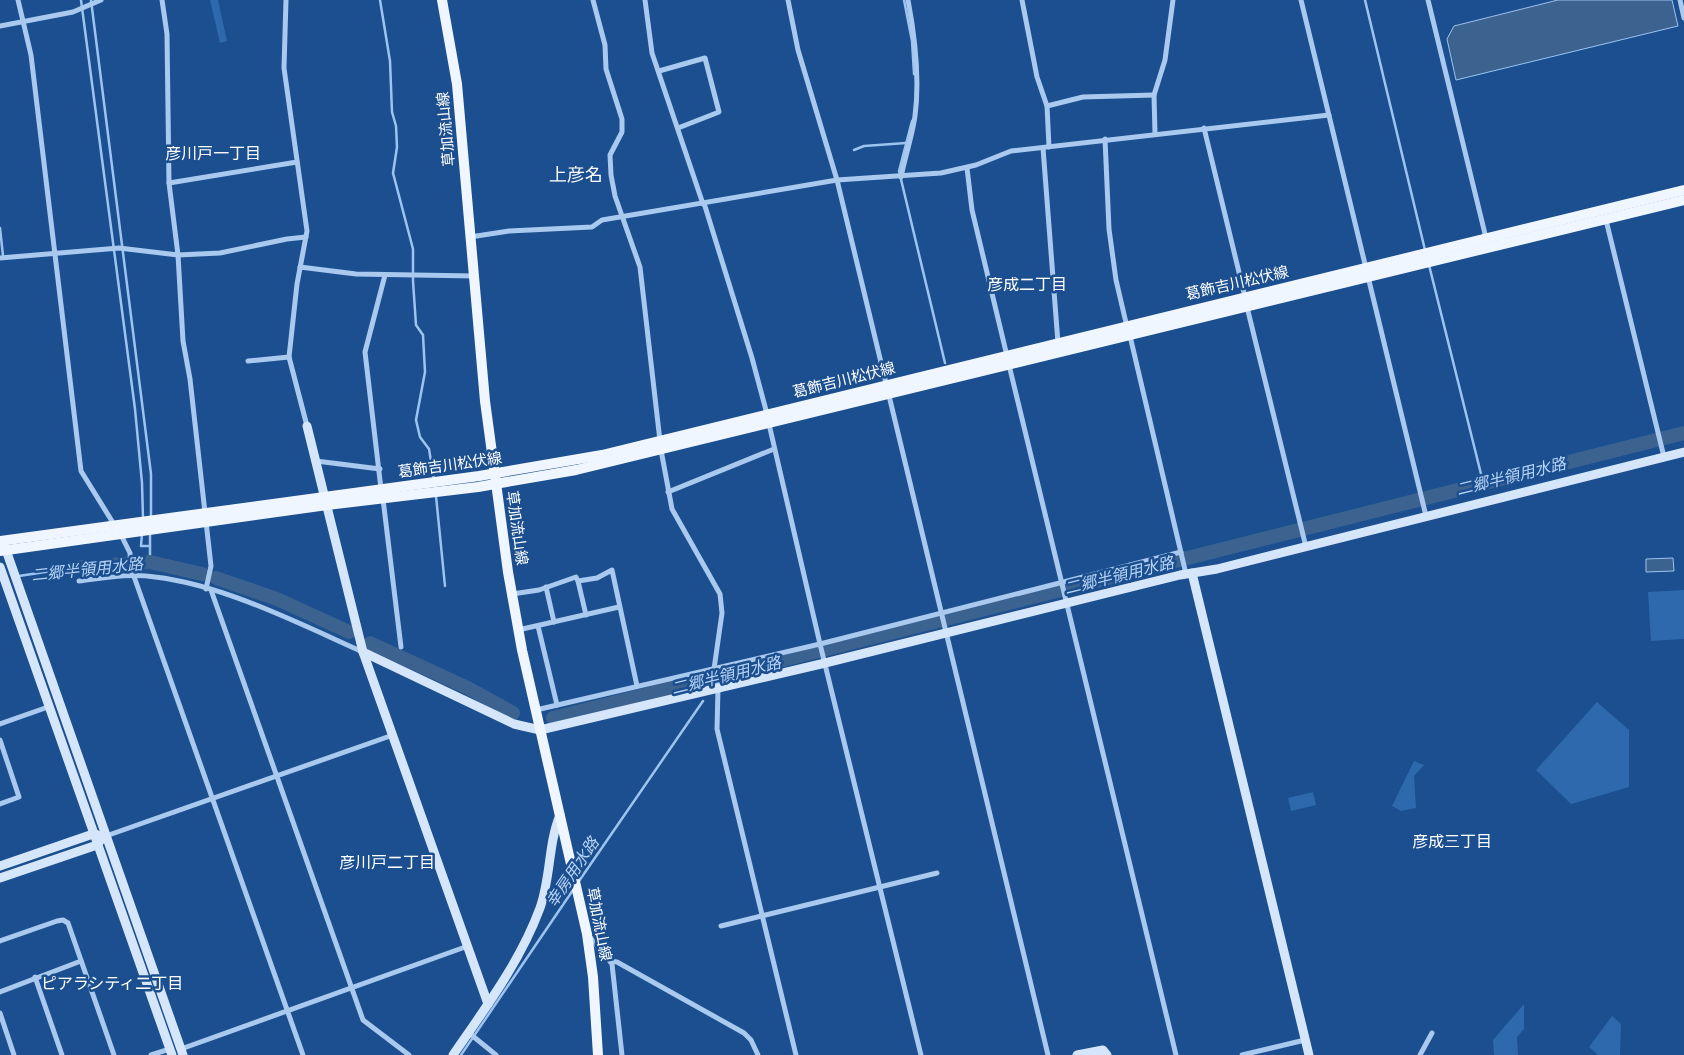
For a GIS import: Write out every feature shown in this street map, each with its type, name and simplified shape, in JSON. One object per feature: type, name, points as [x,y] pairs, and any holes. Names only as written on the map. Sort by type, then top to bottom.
[{"type":"main road","name":"草加流山線","points":[[442,0],[457,84],[485,401],[512,594],[540,730],[587,934],[594,986],[598,1055]]},
{"type":"main road","name":"葛飾吉川松伏線","points":[[1368,272],[1486,238],[1684,190]]},
{"type":"main road","name":"葛飾吉川松伏線","points":[[768,419],[888,384],[1008,360],[1368,272],[1684,200]]},
{"type":"main road","name":"葛飾吉川松伏線","points":[[382,494],[496,485],[576,470],[660,445],[768,419],[890,395],[1058,344],[1128,331]]},
{"type":"main road","name":"葛飾吉川松伏線","points":[[2,549],[118,530],[382,494],[660,445]]},
{"type":"main road","name":"葛飾吉川松伏線","points":[[0,541],[118,530]]},
{"type":"street","points":[[18,0],[31,55],[81,471],[130,553],[131,568],[304,1055]]},
{"type":"street","points":[[0,26],[73,12],[101,0]]},
{"type":"street","points":[[162,0],[167,34],[169,184],[178,255],[183,341],[190,379],[211,566],[208,590],[363,1020],[409,1055]]},
{"type":"street","points":[[286,0],[287,28],[284,68],[305,214],[306,237],[300,267],[290,357],[364,652],[488,1004]]},
{"type":"street","points":[[593,0],[605,45],[606,68],[622,119],[622,132],[610,155],[612,187],[640,267],[660,445],[668,492],[672,509],[720,594],[722,614],[714,669],[717,685],[717,729],[796,1055]]},
{"type":"street","points":[[645,0],[652,53],[703,203],[752,358],[768,419],[921,1055]]},
{"type":"street","points":[[788,0],[798,50],[837,180],[888,384],[1048,1055]]},
{"type":"street","points":[[901,177],[915,115],[917,89],[914,31],[908,0]]},
{"type":"street","points":[[1022,0],[1037,77],[1047,106],[1046,147],[1058,344]]},
{"type":"street","points":[[1155,134],[1154,95],[1165,60],[1173,0]]},
{"type":"street","points":[[1301,0],[1426,516]]},
{"type":"street","points":[[1428,0],[1486,238]]},
{"type":"street","points":[[1680,0],[1684,18]]},
{"type":"street","points":[[659,71],[705,58],[719,112],[678,128]]},
{"type":"street","points":[[1047,106],[1083,97],[1154,95]]},
{"type":"street","points":[[470,237],[509,231],[592,227],[602,220],[837,180],[901,177],[966,168],[1010,151],[1329,115]]},
{"type":"street","points":[[1204,128],[1306,547]]},
{"type":"street","points":[[1105,139],[1109,229],[1116,280],[1182,555],[1188,570],[1309,1055]]},
{"type":"street","points":[[169,184],[297,162]]},
{"type":"street","points":[[966,168],[972,210],[1176,1055]]},
{"type":"street","points":[[1605,219],[1664,458]]},
{"type":"street","points":[[0,258],[119,248],[178,255],[235,251],[287,239],[306,237]]},
{"type":"street","points":[[300,267],[356,274],[474,276]]},
{"type":"street","points":[[384,275],[365,352],[401,647]]},
{"type":"street","points":[[248,361],[290,357]]},
{"type":"street","points":[[668,492],[774,449]]},
{"type":"street","points":[[79,581],[134,575],[168,579],[208,590],[269,611],[364,652],[514,724],[540,730],[717,685],[826,663],[946,628],[1066,604],[1188,570],[1217,569],[1684,452]]},
{"type":"street","points":[[316,461],[380,469]]},
{"type":"street","points":[[2,549],[182,1052],[288,1011],[468,946]]},
{"type":"street","points":[[536,710],[714,669],[822,648],[943,613],[1182,555]]},
{"type":"street","points":[[0,567],[171,1052],[152,1055]]},
{"type":"street","points":[[578,581],[597,578],[612,570],[637,686]]},
{"type":"street","points":[[512,594],[546,588],[576,577],[586,615]]},
{"type":"street","points":[[546,588],[554,622]]},
{"type":"street","points":[[518,630],[619,607]]},
{"type":"street","points":[[538,626],[557,705]]},
{"type":"street","points":[[0,724],[48,706]]},
{"type":"street","points":[[0,878],[97,844],[106,836],[393,734]]},
{"type":"street","points":[[0,740],[19,797],[0,804]]},
{"type":"street","points":[[453,1055],[472,1035],[488,1004],[514,966],[540,907],[548,874],[554,830],[560,815]]},
{"type":"street","points":[[0,866],[93,834],[106,836]]},
{"type":"street","points":[[721,926],[938,873]]},
{"type":"street","points":[[0,942],[63,920],[68,923],[114,1055]]},
{"type":"street","points":[[587,934],[610,961],[622,1055]]},
{"type":"street","points":[[0,992],[81,961]]},
{"type":"street","points":[[610,961],[617,962],[744,1033],[751,1040],[758,1055]]},
{"type":"street","points":[[35,977],[62,1055]]},
{"type":"street","points":[[0,1013],[14,1055]]},
{"type":"street","points":[[1420,1055],[1432,1033]]},
{"type":"street","points":[[472,1035],[496,1055]]},
{"type":"street","points":[[1242,1055],[1305,1040]]},
{"type":"street","points":[[1077,1055],[1098,1050],[1106,1051],[1107,1055]]},
{"type":"shaded area","points":[[210,0],[218,0],[227,41],[220,43]]},
{"type":"shaded area","points":[[1558,0],[1672,0],[1678,26],[1456,80],[1447,39],[1454,26]]},
{"type":"shaded area","points":[[1673,558],[1674,571],[1646,572],[1646,559]]},
{"type":"shaded area","points":[[1684,590],[1684,639],[1651,641],[1648,592]]},
{"type":"shaded area","points":[[1597,702],[1629,730],[1629,787],[1571,804],[1536,770]]},
{"type":"shaded area","points":[[1414,761],[1424,765],[1414,776],[1416,808],[1401,811],[1392,806]]},
{"type":"shaded area","points":[[1313,792],[1316,805],[1291,811],[1288,798]]},
{"type":"shaded area","points":[[1524,1004],[1524,1029],[1517,1037],[1518,1055],[1494,1055],[1493,1040]]},
{"type":"shaded area","points":[[1612,1016],[1621,1024],[1620,1055],[1598,1055],[1589,1047]]},
{"type":"waterway","points":[[81,0],[135,409],[142,483],[143,518]]},
{"type":"waterway","points":[[91,0],[151,474],[151,517]]},
{"type":"waterway","points":[[380,0],[390,61],[392,112],[396,126],[397,147],[393,173],[413,249],[416,325],[423,335],[425,372],[416,420],[420,437],[429,449],[434,480]]},
{"type":"waterway","points":[[904,0],[912,41],[914,74]]},
{"type":"waterway","points":[[1365,0],[1425,250]]},
{"type":"waterway","points":[[912,121],[899,171],[945,363]]},
{"type":"waterway","points":[[854,150],[864,146],[906,143]]},
{"type":"waterway","points":[[0,228],[3,256]]},
{"type":"waterway","points":[[1429,265],[1483,482]]},
{"type":"waterway","name":"二郷半領用水路","points":[[553,718],[1684,433]]},
{"type":"waterway","points":[[436,496],[445,586]]},
{"type":"waterway","points":[[150,533],[150,562]]},
{"type":"waterway","points":[[142,534],[141,546],[150,546]]},
{"type":"waterway","name":"二郷半領用水路","points":[[71,568],[150,562],[202,574]]},
{"type":"waterway","name":"二郷半領用水路","points":[[19,576],[71,568]]},
{"type":"waterway","name":"二郷半領用水路","points":[[216,578],[277,599],[349,632]]},
{"type":"waterway","name":"二郷半領用水路","points":[[370,643],[468,688],[513,713]]},
{"type":"waterway","name":"幸房用水路","points":[[579,881],[703,701]]},
{"type":"waterway","name":"幸房用水路","points":[[461,1055],[573,890]]},
{"type":"district","name":"彦川戸一丁目","points":[[213,153]]},
{"type":"district","name":"上彦名","points":[[576,175]]},
{"type":"district","name":"彦成二丁目","points":[[1027,284]]},
{"type":"district","name":"彦成三丁目","points":[[1452,841]]},
{"type":"district","name":"彦川戸二丁目","points":[[387,862]]},
{"type":"district","name":"ピアラシティ二丁目","points":[[112,983]]}]
